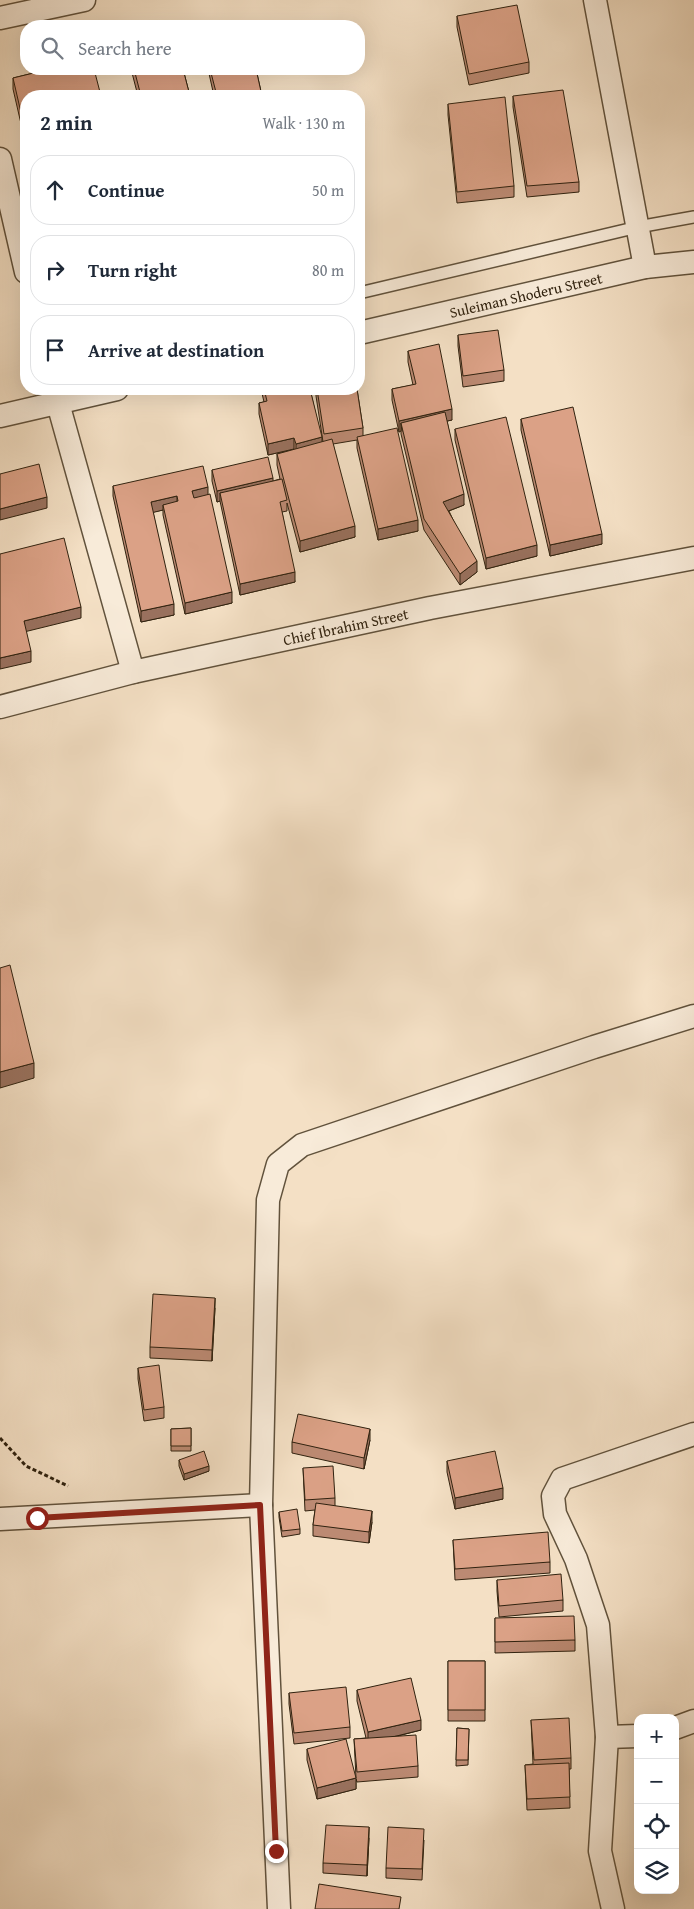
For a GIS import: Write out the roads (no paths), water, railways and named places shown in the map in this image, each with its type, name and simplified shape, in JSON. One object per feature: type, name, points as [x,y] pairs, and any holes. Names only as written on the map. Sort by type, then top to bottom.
[{"type":"street","points":[[0,18],[84,0]]},
{"type":"street","points":[[595,0],[645,267]]},
{"type":"street","points":[[0,159],[20,246]]},
{"type":"street","name":"Suleiman Shoderu Street","points":[[365,331],[645,267],[694,262]]},
{"type":"street","points":[[0,416],[56,396],[133,672]]},
{"type":"street","name":"Chief Ibrahim Street","points":[[0,707],[133,672],[430,608],[694,558]]},
{"type":"street","points":[[279,1909],[260,1505],[268,1200],[278,1164],[302,1146],[694,1016]]},
{"type":"street","points":[[613,1909],[600,1851],[608,1737],[600,1672],[598,1625],[576,1560],[556,1514],[553,1496],[562,1479],[694,1434]]},
{"type":"street","points":[[0,1519],[260,1505]]},
{"type":"street","points":[[679,1727],[694,1721]]},
{"type":"street","points":[[608,1737],[634,1736]]},
{"type":"lane","points":[[365,292],[638,227],[694,217]]}]
